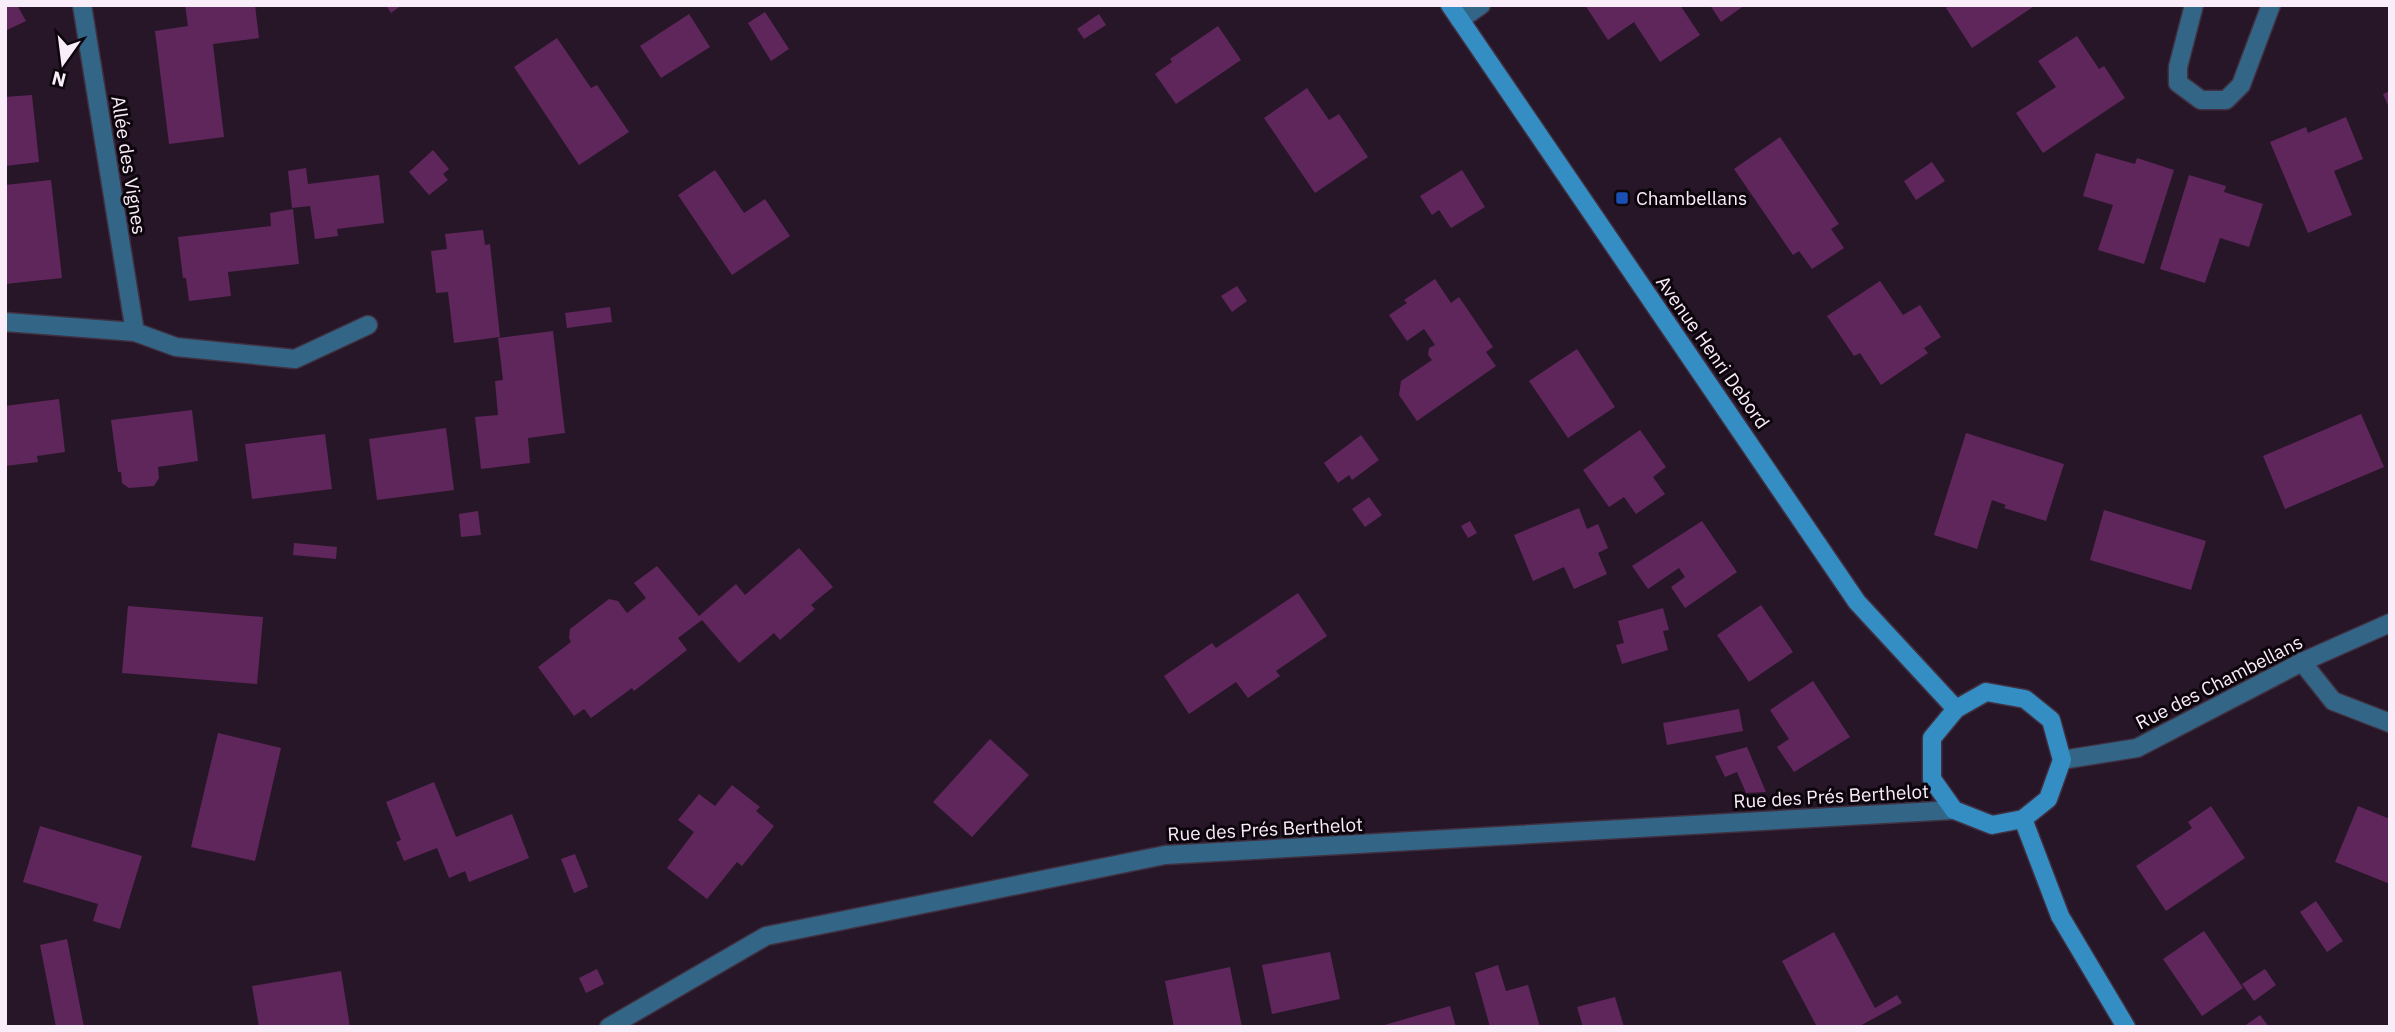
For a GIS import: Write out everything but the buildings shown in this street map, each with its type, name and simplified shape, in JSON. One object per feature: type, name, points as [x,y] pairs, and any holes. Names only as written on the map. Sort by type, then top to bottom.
[{"type":"street","name":"Allée des Vignes","points":[[82,5],[135,332]]},
{"type":"street","points":[[1455,13],[1481,5]]},
{"type":"street","points":[[2194,5],[2178,67],[2178,83],[2201,100],[2227,100],[2241,85],[2271,5]]},
{"type":"street","name":"Avenue Henri Debord","points":[[1455,13],[1857,603],[1956,709]]},
{"type":"street","points":[[5,322],[135,332],[176,347],[295,359],[368,325]]},
{"type":"street","name":"Rue des Chambellans","points":[[2062,760],[2137,748],[2302,662],[2390,623]]},
{"type":"street","points":[[2302,662],[2333,701],[2390,723]]},
{"type":"street","points":[[1986,692],[2025,699],[2050,720],[2062,760],[2048,799],[2024,819],[1992,825],[1954,810],[1932,779],[1932,738],[1956,709],[1986,692]]},
{"type":"street","name":"Rue des Prés Berthelot","points":[[609,1027],[766,936],[1165,855],[1954,810]]},
{"type":"street","points":[[2024,819],[2060,916],[2126,1027]]},
{"type":"place","name":"Chambellans","points":[[1622,198]]}]
